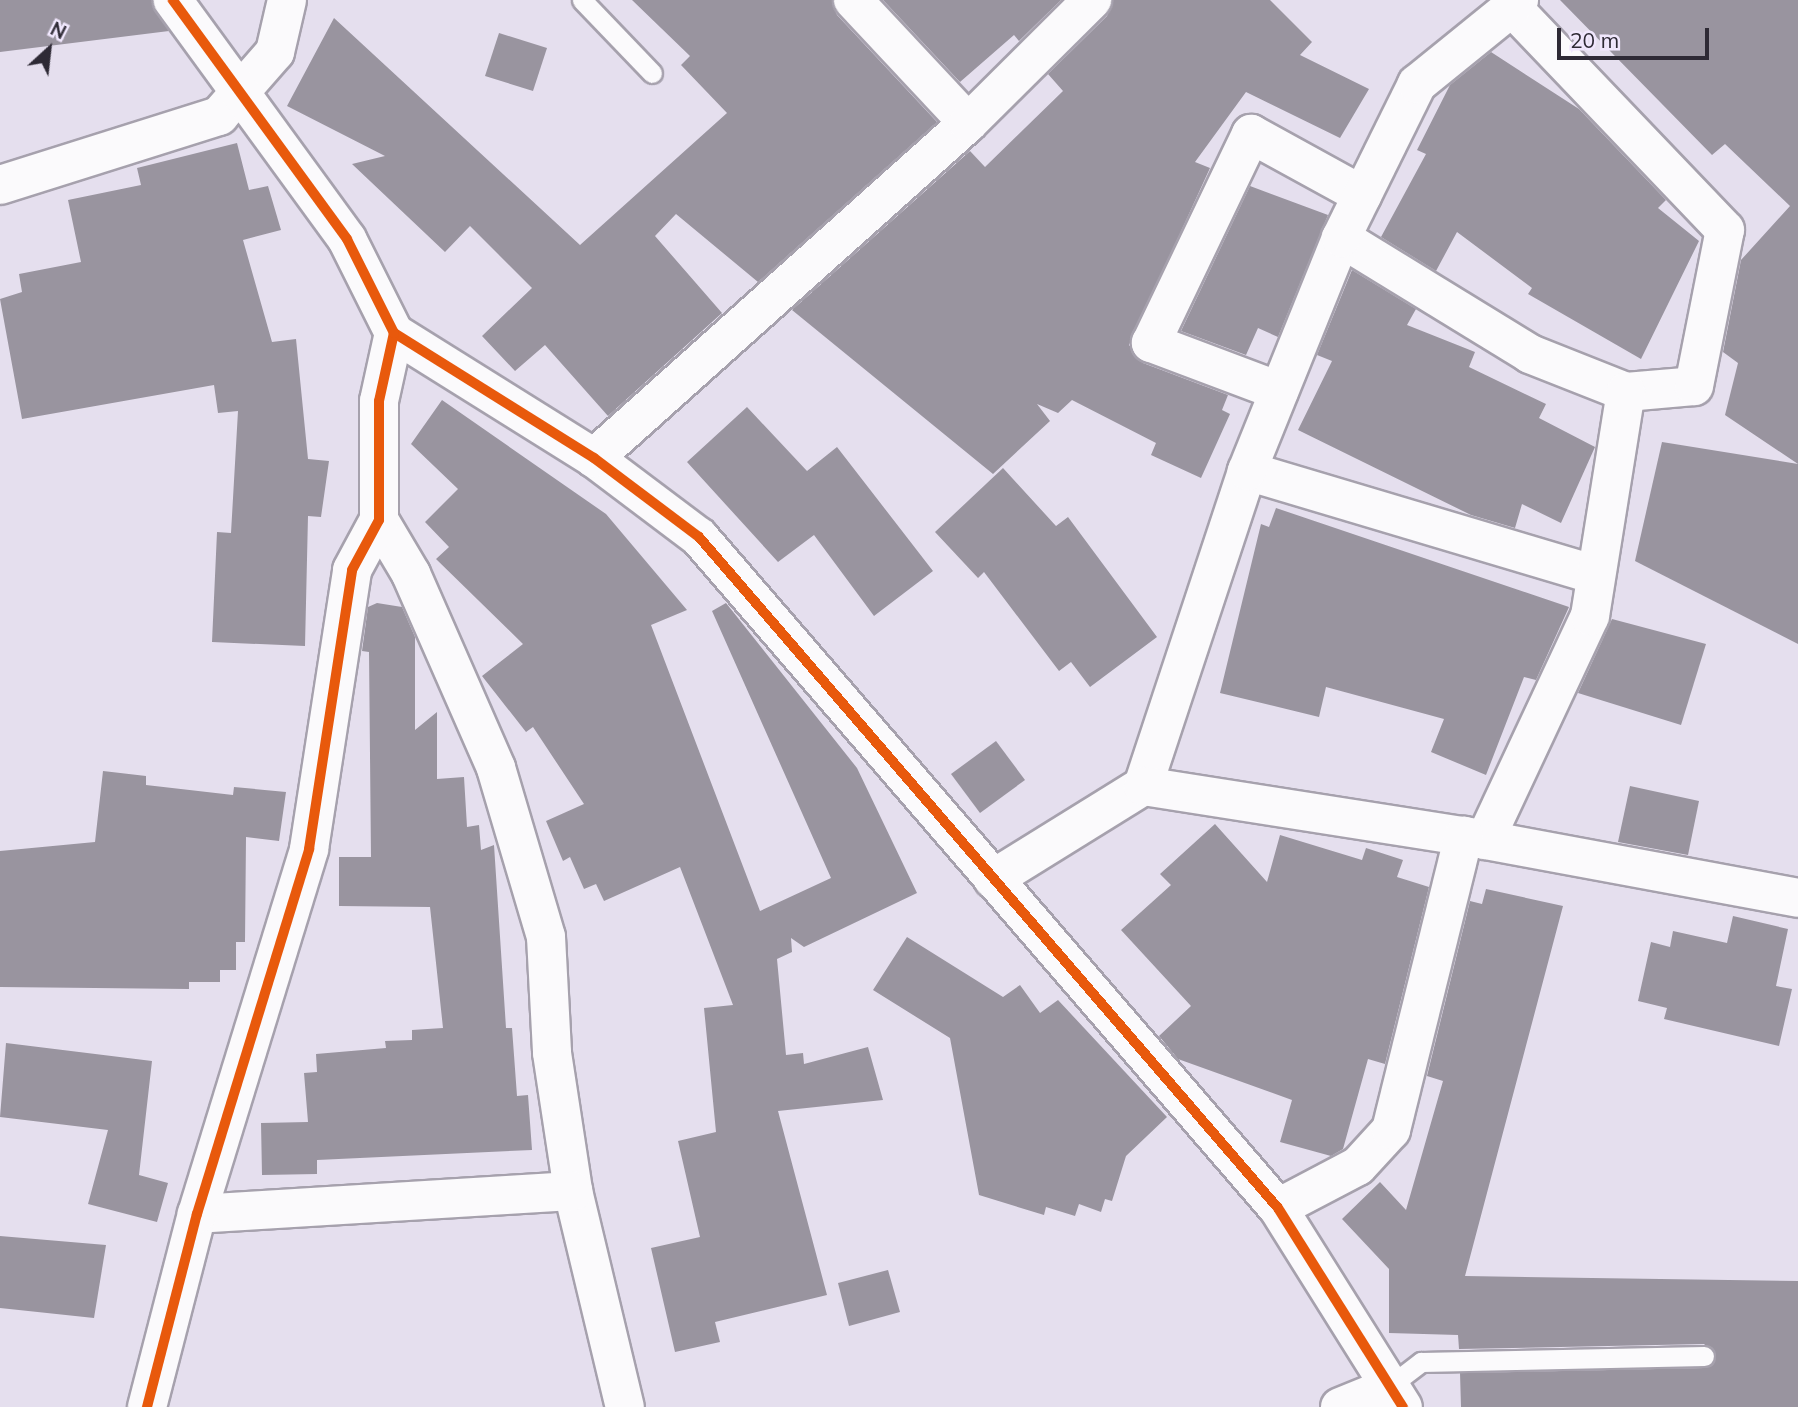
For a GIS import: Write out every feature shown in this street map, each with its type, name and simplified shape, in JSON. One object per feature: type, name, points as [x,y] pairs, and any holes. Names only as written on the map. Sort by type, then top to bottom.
[{"type":"street","points":[[173,0],[347,239],[394,333],[594,458],[699,537],[1278,1208],[1395,1397],[1340,1407]]},
{"type":"street","points":[[0,185],[219,116],[242,94],[275,52],[287,0]]},
{"type":"street","points":[[853,0],[968,123]]},
{"type":"street","points":[[594,458],[968,123],[1092,0]]},
{"type":"street","points":[[993,879],[1143,786],[1247,471],[1341,238],[1418,85],[1516,3],[1725,230],[1694,386],[1626,392],[1530,354],[1341,238]]},
{"type":"street","points":[[1279,391],[1151,343],[1251,134],[1362,195]]},
{"type":"street","points":[[147,1407],[197,1214],[309,849],[352,570],[379,520],[379,401],[394,333]]},
{"type":"street","points":[[1278,1208],[1358,1166],[1391,1130],[1474,838],[1590,617],[1592,574],[1626,392]]},
{"type":"street","points":[[1247,471],[1592,574]]},
{"type":"street","points":[[379,520],[411,574],[496,768],[546,936],[552,1053],[573,1191],[625,1407]]},
{"type":"street","points":[[1143,786],[1474,838],[1798,898]]},
{"type":"street","points":[[197,1214],[573,1191]]},
{"type":"lane","points":[[582,0],[652,73]]},
{"type":"lane","points":[[1395,1397],[1421,1362],[1704,1356]]},
{"type":"building","points":[[0,0],[152,0],[169,31],[0,52]]},
{"type":"building","points":[[632,0],[832,0],[837,15],[937,122],[758,282],[676,214],[655,236],[722,313],[608,416],[545,345],[515,371],[482,336],[532,288],[470,226],[445,252],[352,164],[385,156],[287,106],[334,18],[580,245],[727,113],[681,65],[690,56]]},
{"type":"building","points":[[883,0],[1061,0],[1019,41],[1014,35],[960,82]]},
{"type":"building","points":[[1113,0],[1270,0],[1312,42],[1300,55],[1369,89],[1340,138],[1246,92],[1195,162],[1210,168],[1129,345],[1143,363],[1228,395],[1222,410],[1230,414],[1201,478],[1151,455],[1156,443],[1072,400],[1058,413],[1037,404],[1050,421],[993,474],[792,310],[970,151],[985,167],[1063,91],[1048,74],[1107,16]]},
{"type":"building","points":[[1560,0],[1798,0],[1798,464],[1725,415],[1738,363],[1723,352],[1741,260],[1790,206],[1725,144],[1712,155]]},
{"type":"building","points":[[499,33],[547,48],[533,91],[485,76]]},
{"type":"building","points":[[1491,52],[1579,109],[1666,200],[1658,208],[1699,241],[1641,359],[1528,294],[1532,288],[1457,232],[1436,271],[1381,237],[1426,154],[1417,150],[1450,85]]},
{"type":"building","points":[[237,143],[249,190],[268,186],[281,230],[243,240],[272,342],[296,339],[308,459],[329,461],[321,517],[308,516],[305,646],[212,642],[217,532],[231,533],[238,411],[218,413],[214,385],[22,419],[0,299],[22,292],[19,274],[81,262],[68,200],[141,185],[137,168]]},
{"type":"building","points":[[1250,186],[1328,215],[1278,337],[1258,328],[1246,355],[1181,331]]},
{"type":"building","points":[[1352,270],[1416,309],[1407,325],[1475,352],[1469,367],[1546,404],[1539,418],[1595,447],[1561,523],[1522,504],[1515,528],[1471,515],[1298,430],[1332,361],[1317,355]]},
{"type":"building","points":[[442,400],[606,514],[687,610],[651,625],[760,911],[831,878],[712,611],[726,603],[857,768],[917,893],[804,947],[791,938],[792,952],[777,959],[786,1055],[803,1053],[804,1064],[868,1047],[883,1100],[778,1111],[827,1295],[715,1322],[720,1342],[675,1352],[651,1248],[700,1237],[678,1141],[716,1132],[704,1008],[733,1005],[680,867],[604,901],[596,884],[584,889],[570,857],[563,861],[546,821],[584,804],[533,727],[526,732],[482,676],[523,644],[436,559],[449,547],[425,522],[458,489],[411,444]]},
{"type":"building","points":[[747,407],[807,471],[837,447],[933,571],[874,616],[814,535],[778,562],[687,462]]},
{"type":"building","points":[[1662,442],[1798,464],[1798,644],[1635,561]]},
{"type":"building","points":[[1003,468],[1056,526],[1068,517],[1157,637],[1090,687],[1071,662],[1059,671],[984,572],[978,578],[935,532]]},
{"type":"building","points":[[1276,508],[1569,607],[1536,680],[1524,677],[1486,775],[1431,752],[1444,719],[1326,687],[1319,717],[1220,693],[1261,524],[1269,527]]},
{"type":"building","points":[[377,603],[402,607],[415,637],[415,730],[437,712],[437,779],[464,777],[467,827],[479,825],[481,850],[494,845],[506,1028],[512,1028],[517,1096],[528,1095],[532,1150],[317,1160],[317,1174],[262,1175],[261,1123],[308,1122],[304,1073],[317,1072],[316,1054],[386,1048],[385,1041],[412,1040],[412,1030],[443,1028],[430,907],[339,906],[339,857],[371,857],[369,652],[362,651],[368,607]]},
{"type":"building","points":[[1612,619],[1706,644],[1681,725],[1578,693]]},
{"type":"building","points":[[996,741],[1025,780],[980,813],[951,774]]},
{"type":"building","points":[[103,771],[146,776],[146,785],[233,795],[234,787],[286,792],[279,841],[246,837],[245,942],[236,942],[236,970],[220,970],[220,982],[189,982],[189,989],[0,987],[0,851],[95,842]]},
{"type":"building","points":[[1630,786],[1699,801],[1688,855],[1618,842]]},
{"type":"building","points":[[1215,824],[1267,882],[1280,835],[1362,860],[1366,848],[1403,860],[1397,877],[1429,887],[1385,1064],[1368,1059],[1343,1149],[1331,1156],[1280,1142],[1292,1100],[1178,1059],[1159,1036],[1191,1006],[1121,930],[1171,885],[1160,874]]},
{"type":"building","points":[[1486,889],[1563,906],[1465,1276],[1798,1281],[1798,1407],[1461,1407],[1460,1373],[1704,1368],[1716,1355],[1704,1344],[1459,1349],[1458,1335],[1389,1333],[1389,1269],[1342,1219],[1380,1182],[1406,1210],[1443,1081],[1427,1076],[1470,901],[1482,904]]},
{"type":"building","points":[[1733,916],[1788,929],[1776,986],[1792,989],[1779,1046],[1664,1019],[1667,1008],[1638,1001],[1651,942],[1670,947],[1673,931],[1727,943]]},
{"type":"building","points":[[907,937],[1003,997],[1020,985],[1040,1013],[1058,1000],[1167,1117],[1126,1156],[1112,1201],[1105,1199],[1101,1212],[1079,1204],[1075,1216],[1046,1207],[1044,1215],[979,1195],[950,1038],[873,990]]},
{"type":"building","points":[[6,1043],[152,1061],[139,1175],[168,1183],[157,1222],[88,1204],[108,1130],[0,1117]]},
{"type":"building","points":[[0,1236],[106,1245],[94,1318],[0,1308]]},
{"type":"building","points":[[888,1270],[900,1312],[849,1326],[838,1283]]},
{"type":"cycle path","points":[[147,1407],[197,1214],[309,849],[352,570],[379,520],[379,401],[394,333],[347,239],[173,0]]},
{"type":"cycle path","points":[[394,333],[594,458],[699,537],[1278,1208],[1403,1407]]}]
